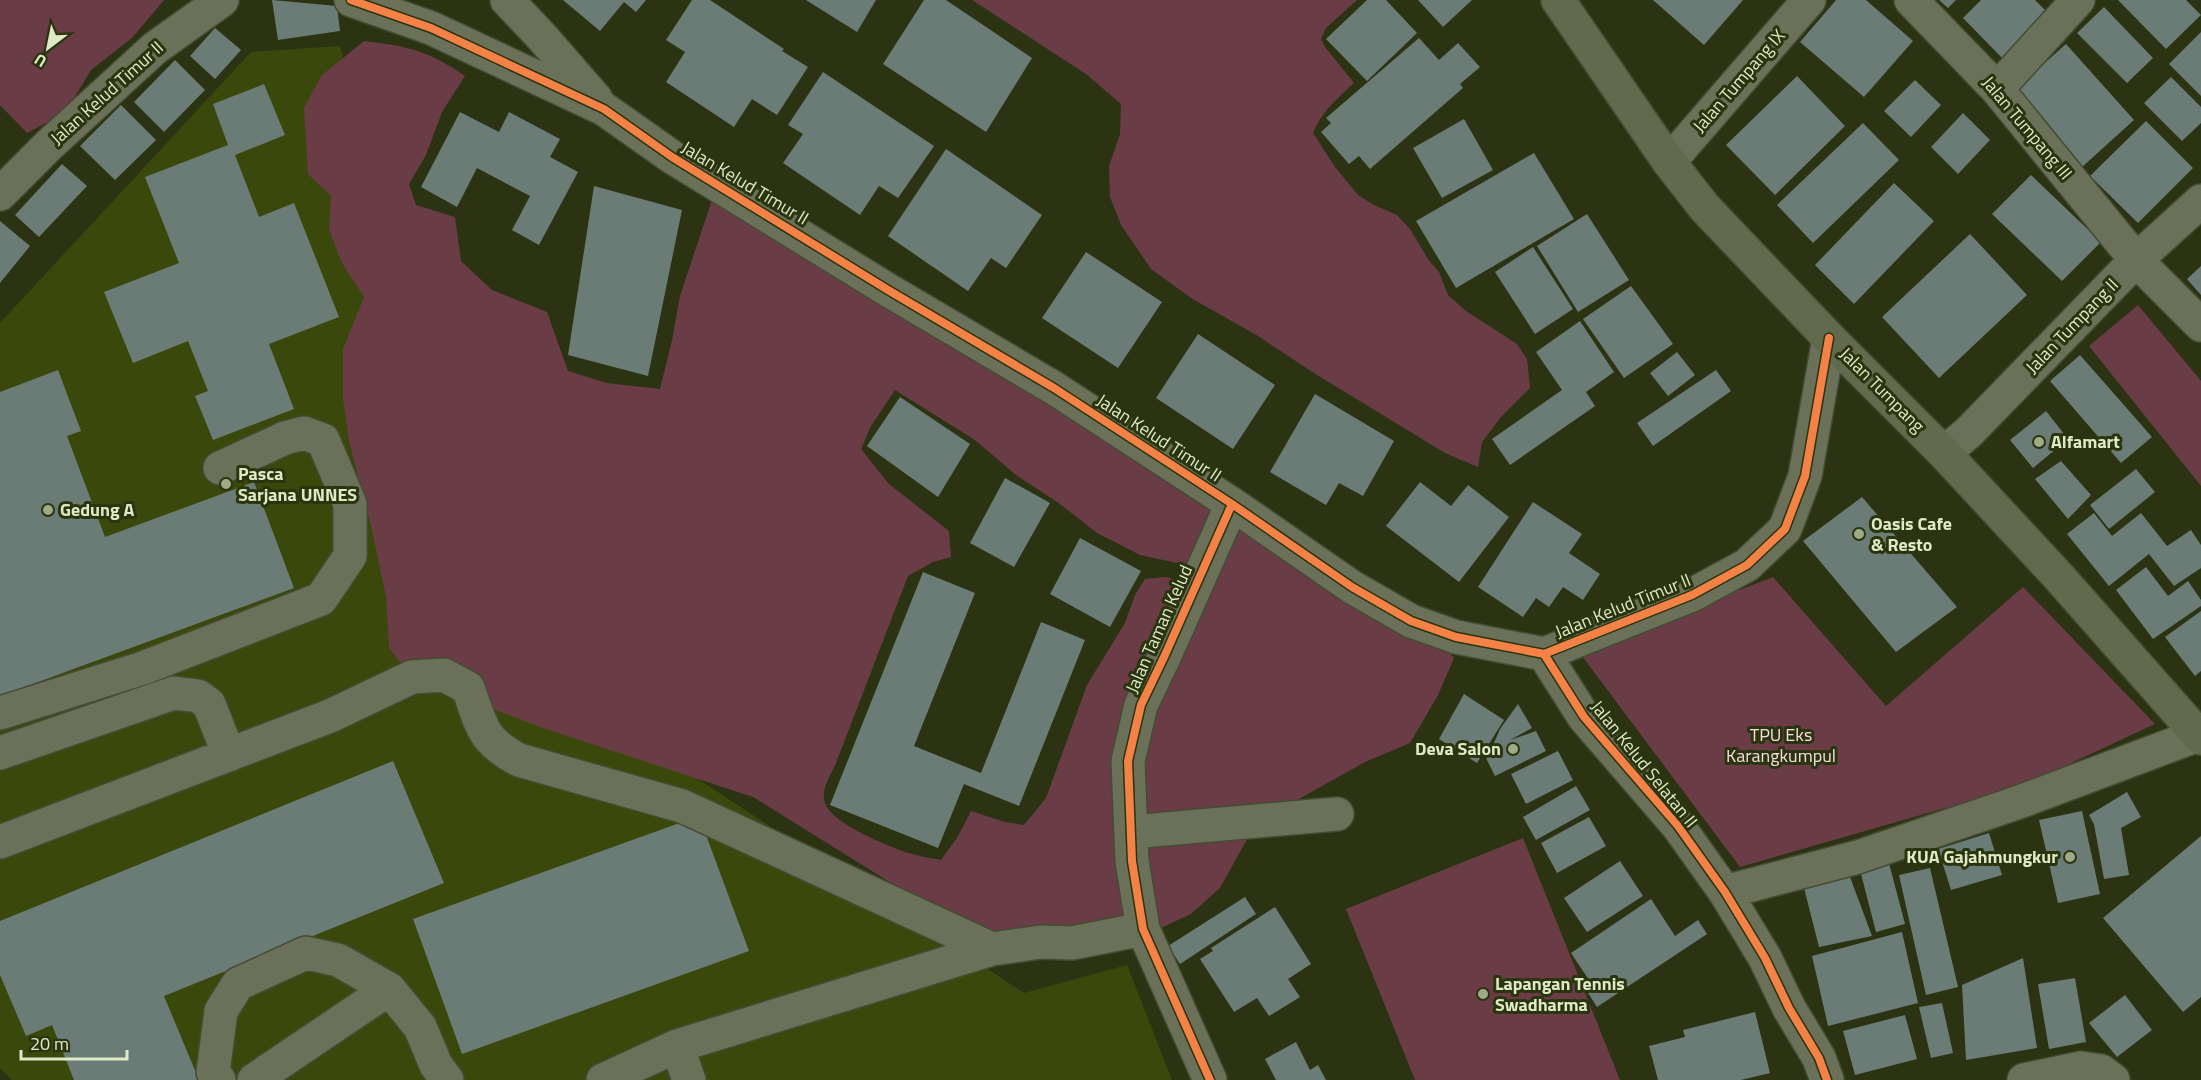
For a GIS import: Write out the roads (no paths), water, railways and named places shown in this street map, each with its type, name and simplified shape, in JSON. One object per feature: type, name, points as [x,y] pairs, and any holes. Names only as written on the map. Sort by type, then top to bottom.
[{"type":"main road","name":"Jalan Tumpang","points":[[1558,0],[1669,162],[1705,208],[1829,338],[1944,453],[2059,577],[2200,736]]},
{"type":"street","name":"Jalan Kelud Timur II","points":[[0,194],[49,145],[155,48],[222,0]]},
{"type":"street","name":"Jalan Kelud Timur II","points":[[351,0],[431,28],[604,109],[672,157],[888,290],[1054,388],[1232,504],[1352,587],[1410,621],[1456,637],[1544,654],[1692,595],[1747,565],[1785,529],[1805,476],[1829,338]]},
{"type":"street","points":[[507,0],[542,36],[604,109]]},
{"type":"street","name":"Jalan Tumpang IX","points":[[1669,162],[1809,0]]},
{"type":"street","name":"Jalan Tumpang III","points":[[1911,0],[1997,89],[2136,260],[2201,325]]},
{"type":"street","points":[[1997,89],[2078,0]]},
{"type":"street","name":"Jalan Tumpang II","points":[[1944,453],[1969,432],[2136,260],[2201,201]]},
{"type":"street","points":[[0,713],[142,668],[321,598],[350,556],[350,504],[323,440],[304,433],[285,438],[220,468]]},
{"type":"street","name":"Jalan Taman Kelud","points":[[1210,1080],[1143,929],[1132,861],[1128,761],[1141,705],[1166,655],[1232,504]]},
{"type":"street","name":"Jalan Kelud Selatan II","points":[[1544,654],[1584,717],[1678,826],[1725,892],[1765,958],[1789,1008],[1819,1058],[1827,1080]]},
{"type":"street","points":[[0,842],[330,716],[412,677],[444,675],[468,688],[483,731],[499,749],[519,760],[682,806],[992,949]]},
{"type":"street","points":[[0,753],[174,693],[198,696],[209,704],[229,755]]},
{"type":"street","points":[[1725,892],[1858,857],[2022,801],[2200,736]]},
{"type":"street","points":[[1131,832],[1336,814]]},
{"type":"street","points":[[603,1080],[677,1046],[992,949],[1041,942],[1072,943],[1143,929]]},
{"type":"street","points":[[219,1080],[213,1072],[221,1011],[238,984],[306,953],[338,960],[389,989],[420,1027],[436,1065],[447,1080]]},
{"type":"street","points":[[254,1080],[389,989]]},
{"type":"street","points":[[677,1046],[689,1080]]},
{"type":"street","points":[[2024,1080],[2081,1068],[2101,1071],[2113,1080]]},
{"type":"place","name":"Alfamart","points":[[2039,442]]},
{"type":"place","name":"Pasca Sarjana UNNES","points":[[226,484]]},
{"type":"place","name":"Gedung A","points":[[48,510]]},
{"type":"place","name":"Oasis Cafe & Resto","points":[[1859,534]]},
{"type":"place","name":"Deva Salon","points":[[1513,749]]},
{"type":"place","name":"KUA Gajahmungkur","points":[[2070,857]]},
{"type":"place","name":"Lapangan Tennis Swadharma","points":[[1483,994]]},
{"type":"park label","name":"TPU Eks Karangkumpul","points":[[1781,745]]}]
